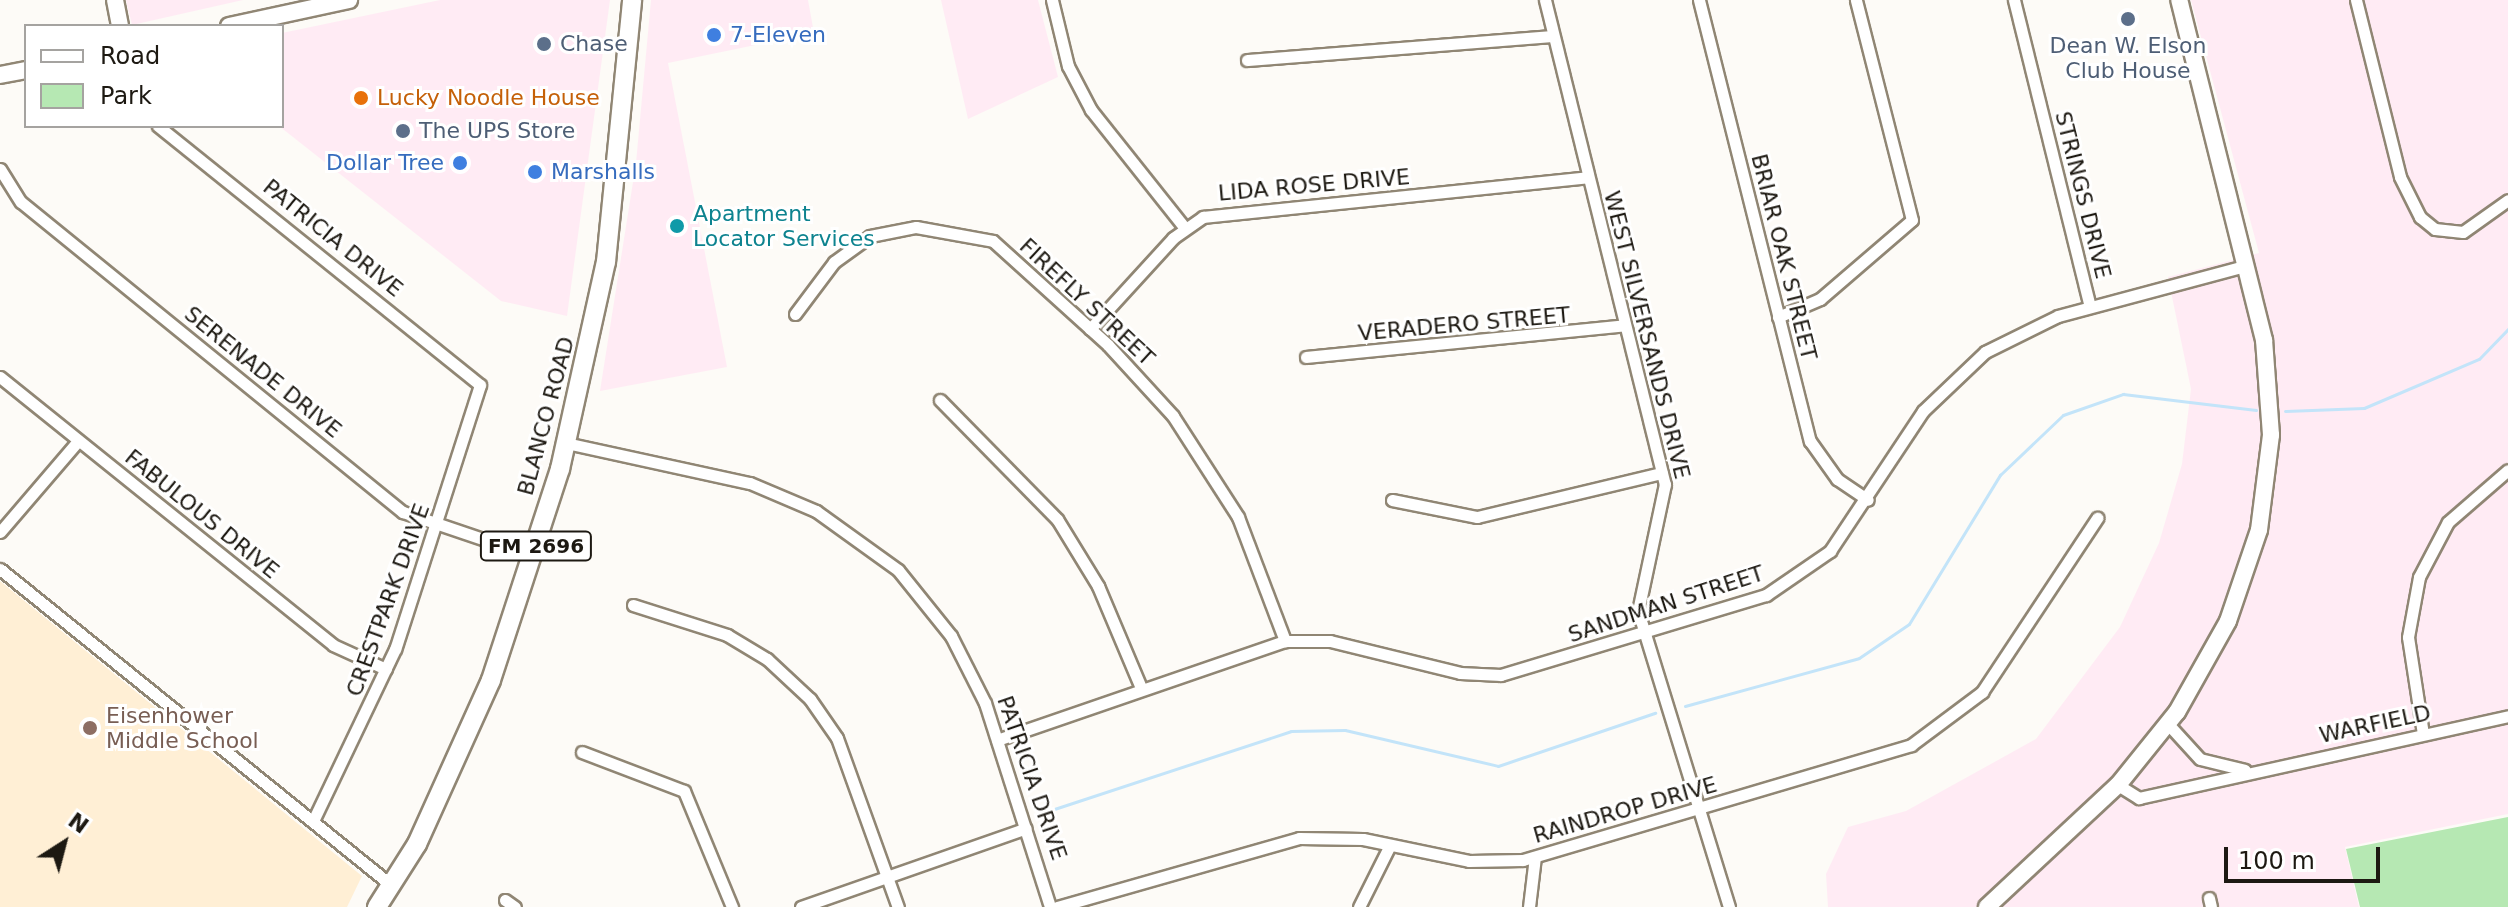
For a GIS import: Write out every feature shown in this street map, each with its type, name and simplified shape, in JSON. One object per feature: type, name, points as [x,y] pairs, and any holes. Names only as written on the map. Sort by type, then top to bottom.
[{"type":"main road","name":"BLANCO ROAD","points":[[377,907],[455,764],[533,556],[566,443],[606,262],[631,2]]},
{"type":"street","points":[[115,0],[120,24]]},
{"type":"street","points":[[238,24],[349,0]]},
{"type":"street","points":[[1052,0],[1068,66],[1091,110],[1185,228]]},
{"type":"street","name":"WEST SILVERSANDS DRIVE","points":[[1545,0],[1662,473],[1662,520],[1636,594],[1644,633],[1729,907]]},
{"type":"street","name":"BRIAR OAK STREET","points":[[1699,0],[1778,317],[1816,453],[1868,500]]},
{"type":"street","points":[[1778,317],[1820,299],[1912,220],[1856,0]]},
{"type":"street","name":"STRINGS DRIVE","points":[[2014,0],[2090,306]]},
{"type":"street","points":[[1987,907],[2118,785],[2168,724],[2228,621],[2266,495],[2271,435],[2264,340],[2179,0]]},
{"type":"street","points":[[2356,0],[2400,177],[2415,210],[2435,229],[2463,232],[2508,200]]},
{"type":"street","points":[[1247,60],[1553,36]]},
{"type":"street","points":[[0,75],[24,70]]},
{"type":"street","name":"PATRICIA DRIVE","points":[[160,128],[480,385]]},
{"type":"street","name":"SERENADE DRIVE","points":[[0,169],[21,202],[403,512],[533,556]]},
{"type":"street","name":"LIDA ROSE DRIVE","points":[[1090,329],[1185,228],[1222,211],[1587,177]]},
{"type":"street","name":"FIREFLY STREET","points":[[795,314],[850,248],[916,227],[993,241],[1090,329],[1173,416],[1238,517],[1285,641]]},
{"type":"street","name":"SANDMAN STREET","points":[[997,740],[1285,641],[1349,644],[1487,676],[1644,633],[1787,585],[1830,551],[1868,500],[1923,411],[1962,370],[2023,330],[2090,306],[2245,266]]},
{"type":"street","name":"VERADERO STREET","points":[[1306,357],[1624,325]]},
{"type":"street","name":"FABULOUS DRIVE","points":[[0,377],[333,645],[386,669]]},
{"type":"street","name":"CRESTPARK DRIVE","points":[[313,821],[386,669],[438,525],[480,385]]},
{"type":"street","points":[[940,400],[1057,519],[1098,586],[1141,688]]},
{"type":"street","points":[[0,532],[78,441]]},
{"type":"street","name":"PATRICIA DRIVE","points":[[566,443],[750,483],[851,533],[898,570],[951,636],[997,740],[1050,907]]},
{"type":"street","points":[[2423,734],[2408,637],[2419,577],[2455,514],[2508,470]]},
{"type":"street","points":[[1392,500],[1477,517],[1662,473]]},
{"type":"street","name":"RAINDROP DRIVE","points":[[1057,907],[1144,887],[1279,841],[1320,836],[1390,845],[1469,861],[1535,857],[1699,810],[1934,733],[1968,708],[2010,656],[2097,518]]},
{"type":"street","points":[[0,569],[391,885]]},
{"type":"street","points":[[633,605],[737,641],[810,699],[837,738],[898,907]]},
{"type":"street","name":"WARFIELD","points":[[2118,785],[2139,798],[2249,770],[2508,716]]},
{"type":"street","name":"WARFIELD","points":[[2168,724],[2200,759],[2249,770]]},
{"type":"street","points":[[582,752],[684,791],[732,907]]},
{"type":"street","points":[[801,907],[1026,828]]},
{"type":"street","points":[[1359,907],[1390,845]]},
{"type":"street","points":[[1529,907],[1535,857]]},
{"type":"street","points":[[505,900],[515,907]]},
{"type":"shaded area","points":[[126,0],[243,0],[136,24],[132,24]]},
{"type":"shaded area","points":[[440,0],[610,0],[567,316],[501,301],[282,128],[284,128],[284,33]]},
{"type":"shaded area","points":[[651,0],[808,0],[814,33],[668,63],[727,367],[600,391],[636,163]]},
{"type":"shaded area","points":[[941,0],[1038,0],[1058,77],[968,119]]},
{"type":"shaded area","points":[[2191,0],[2508,0],[2508,814],[2345,847],[2359,907],[1828,907],[1826,874],[1848,827],[1906,811],[2036,739],[2120,627],[2159,543],[2182,464],[2191,389],[2168,277],[2259,253]]},
{"type":"shaded area","name":"Eisenhower Middle School","points":[[0,581],[362,876],[347,907],[0,907]]},
{"type":"green space","points":[[2508,817],[2508,907],[2360,907],[2346,849]]},
{"type":"waterway","points":[[2285,411],[2364,408],[2479,359],[2508,329]]},
{"type":"waterway","points":[[1685,706],[1859,658],[1909,624],[2000,475],[2063,415],[2123,394],[2256,410]]},
{"type":"waterway","points":[[1036,815],[1291,731],[1345,730],[1498,766],[1655,713]]},
{"type":"place","name":"Dean W. Elson Club House","points":[[2128,19]]},
{"type":"place","name":"7-Eleven","points":[[714,35]]},
{"type":"place","name":"Chase","points":[[544,44]]},
{"type":"place","name":"Lucky Noodle House","points":[[361,98]]},
{"type":"place","name":"The UPS Store","points":[[403,131]]},
{"type":"place","name":"Dollar Tree","points":[[460,163]]},
{"type":"place","name":"Marshalls","points":[[535,172]]},
{"type":"place","name":"Apartment Locator Services","points":[[677,226]]},
{"type":"place","name":"Eisenhower Middle School","points":[[90,728]]}]
